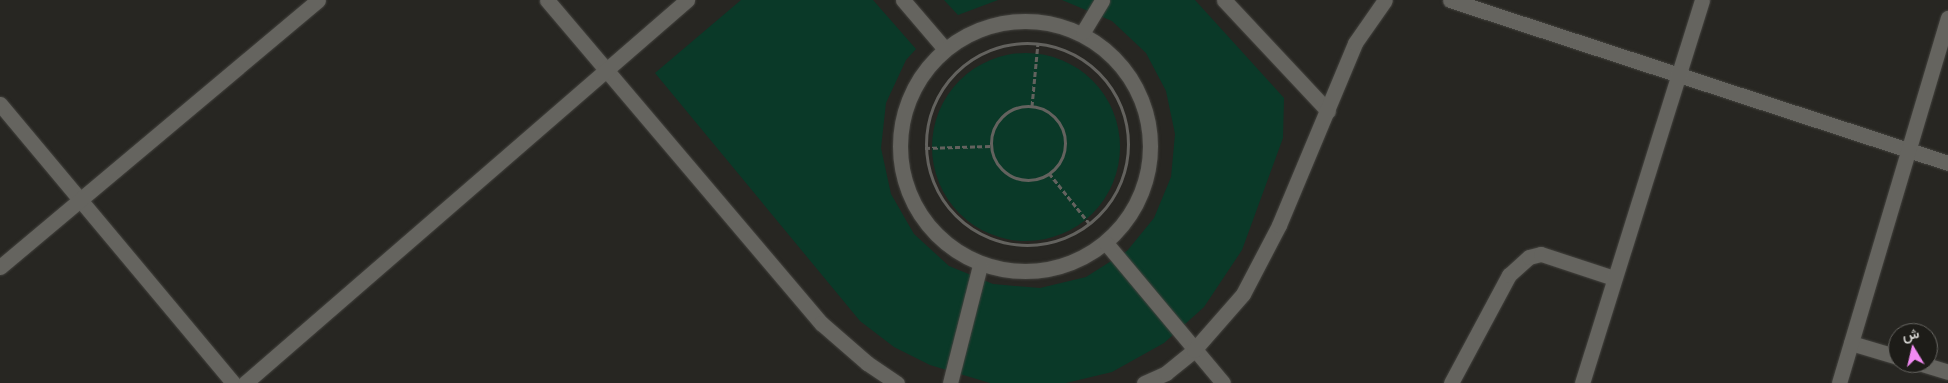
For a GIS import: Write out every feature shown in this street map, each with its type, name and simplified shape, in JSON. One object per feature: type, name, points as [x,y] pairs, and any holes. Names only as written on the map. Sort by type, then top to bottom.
[{"type":"street","points":[[0,267],[80,197],[318,0]]},
{"type":"street","points":[[547,0],[821,323],[866,363],[897,383]]},
{"type":"street","points":[[244,383],[687,0]]},
{"type":"street","points":[[903,0],[944,48]]},
{"type":"street","points":[[1083,32],[1102,0]]},
{"type":"street","points":[[1224,0],[1328,111]]},
{"type":"street","points":[[1144,383],[1166,373],[1194,350],[1243,294],[1328,111],[1355,43],[1385,0]]},
{"type":"street","points":[[1450,0],[1680,78],[1948,164]]},
{"type":"street","points":[[1582,383],[1614,278],[1680,78],[1702,0]]},
{"type":"street","points":[[1839,383],[1948,18]]},
{"type":"street","points":[[1022,21],[1083,32],[1123,67],[1142,101],[1151,139],[1147,178],[1131,214],[1106,243],[1073,262],[1036,271],[980,265],[928,227],[908,191],[899,151],[904,111],[922,74],[944,48],[985,27],[1022,21]]},
{"type":"street","points":[[0,104],[80,197],[233,383]]},
{"type":"street","points":[[1106,243],[1223,383]]},
{"type":"street","points":[[1451,383],[1508,275],[1524,261],[1541,254],[1614,278]]},
{"type":"street","points":[[950,383],[980,265]]},
{"type":"street","points":[[1852,343],[1888,354]]},
{"type":"path","points":[[1032,106],[1038,43]]},
{"type":"path","points":[[1038,43],[1068,51],[1095,69],[1116,94],[1127,124],[1128,155],[1120,186],[1090,223],[1047,244],[1012,245],[978,234],[951,212],[932,182],[925,148],[930,113],[947,82],[973,58],[1006,45],[1038,43]]},
{"type":"path","points":[[1032,106],[1054,117],[1062,128],[1064,153],[1049,173],[1038,179],[1015,178],[997,163],[991,146],[999,120],[1019,108],[1032,106]]},
{"type":"path","points":[[925,148],[991,146]]},
{"type":"path","points":[[1049,173],[1090,223]]},
{"type":"green space","points":[[741,0],[873,0],[916,49],[906,60],[886,103],[881,148],[891,194],[914,234],[949,266],[993,284],[1040,288],[1086,277],[1127,251],[1154,218],[1171,177],[1175,134],[1166,91],[1146,53],[1112,21],[1062,0],[1195,0],[1284,98],[1283,138],[1242,250],[1204,307],[1164,343],[1112,372],[1066,383],[990,383],[930,365],[894,347],[860,321],[655,73]]},
{"type":"green space","points":[[944,0],[998,0],[958,15]]},
{"type":"green space","points":[[1026,53],[1062,60],[1086,74],[1099,87],[1113,111],[1120,147],[1113,183],[1099,207],[1086,220],[1062,234],[1026,241],[990,234],[966,220],[953,207],[939,183],[932,147],[939,111],[953,87],[966,74],[990,60]]}]
